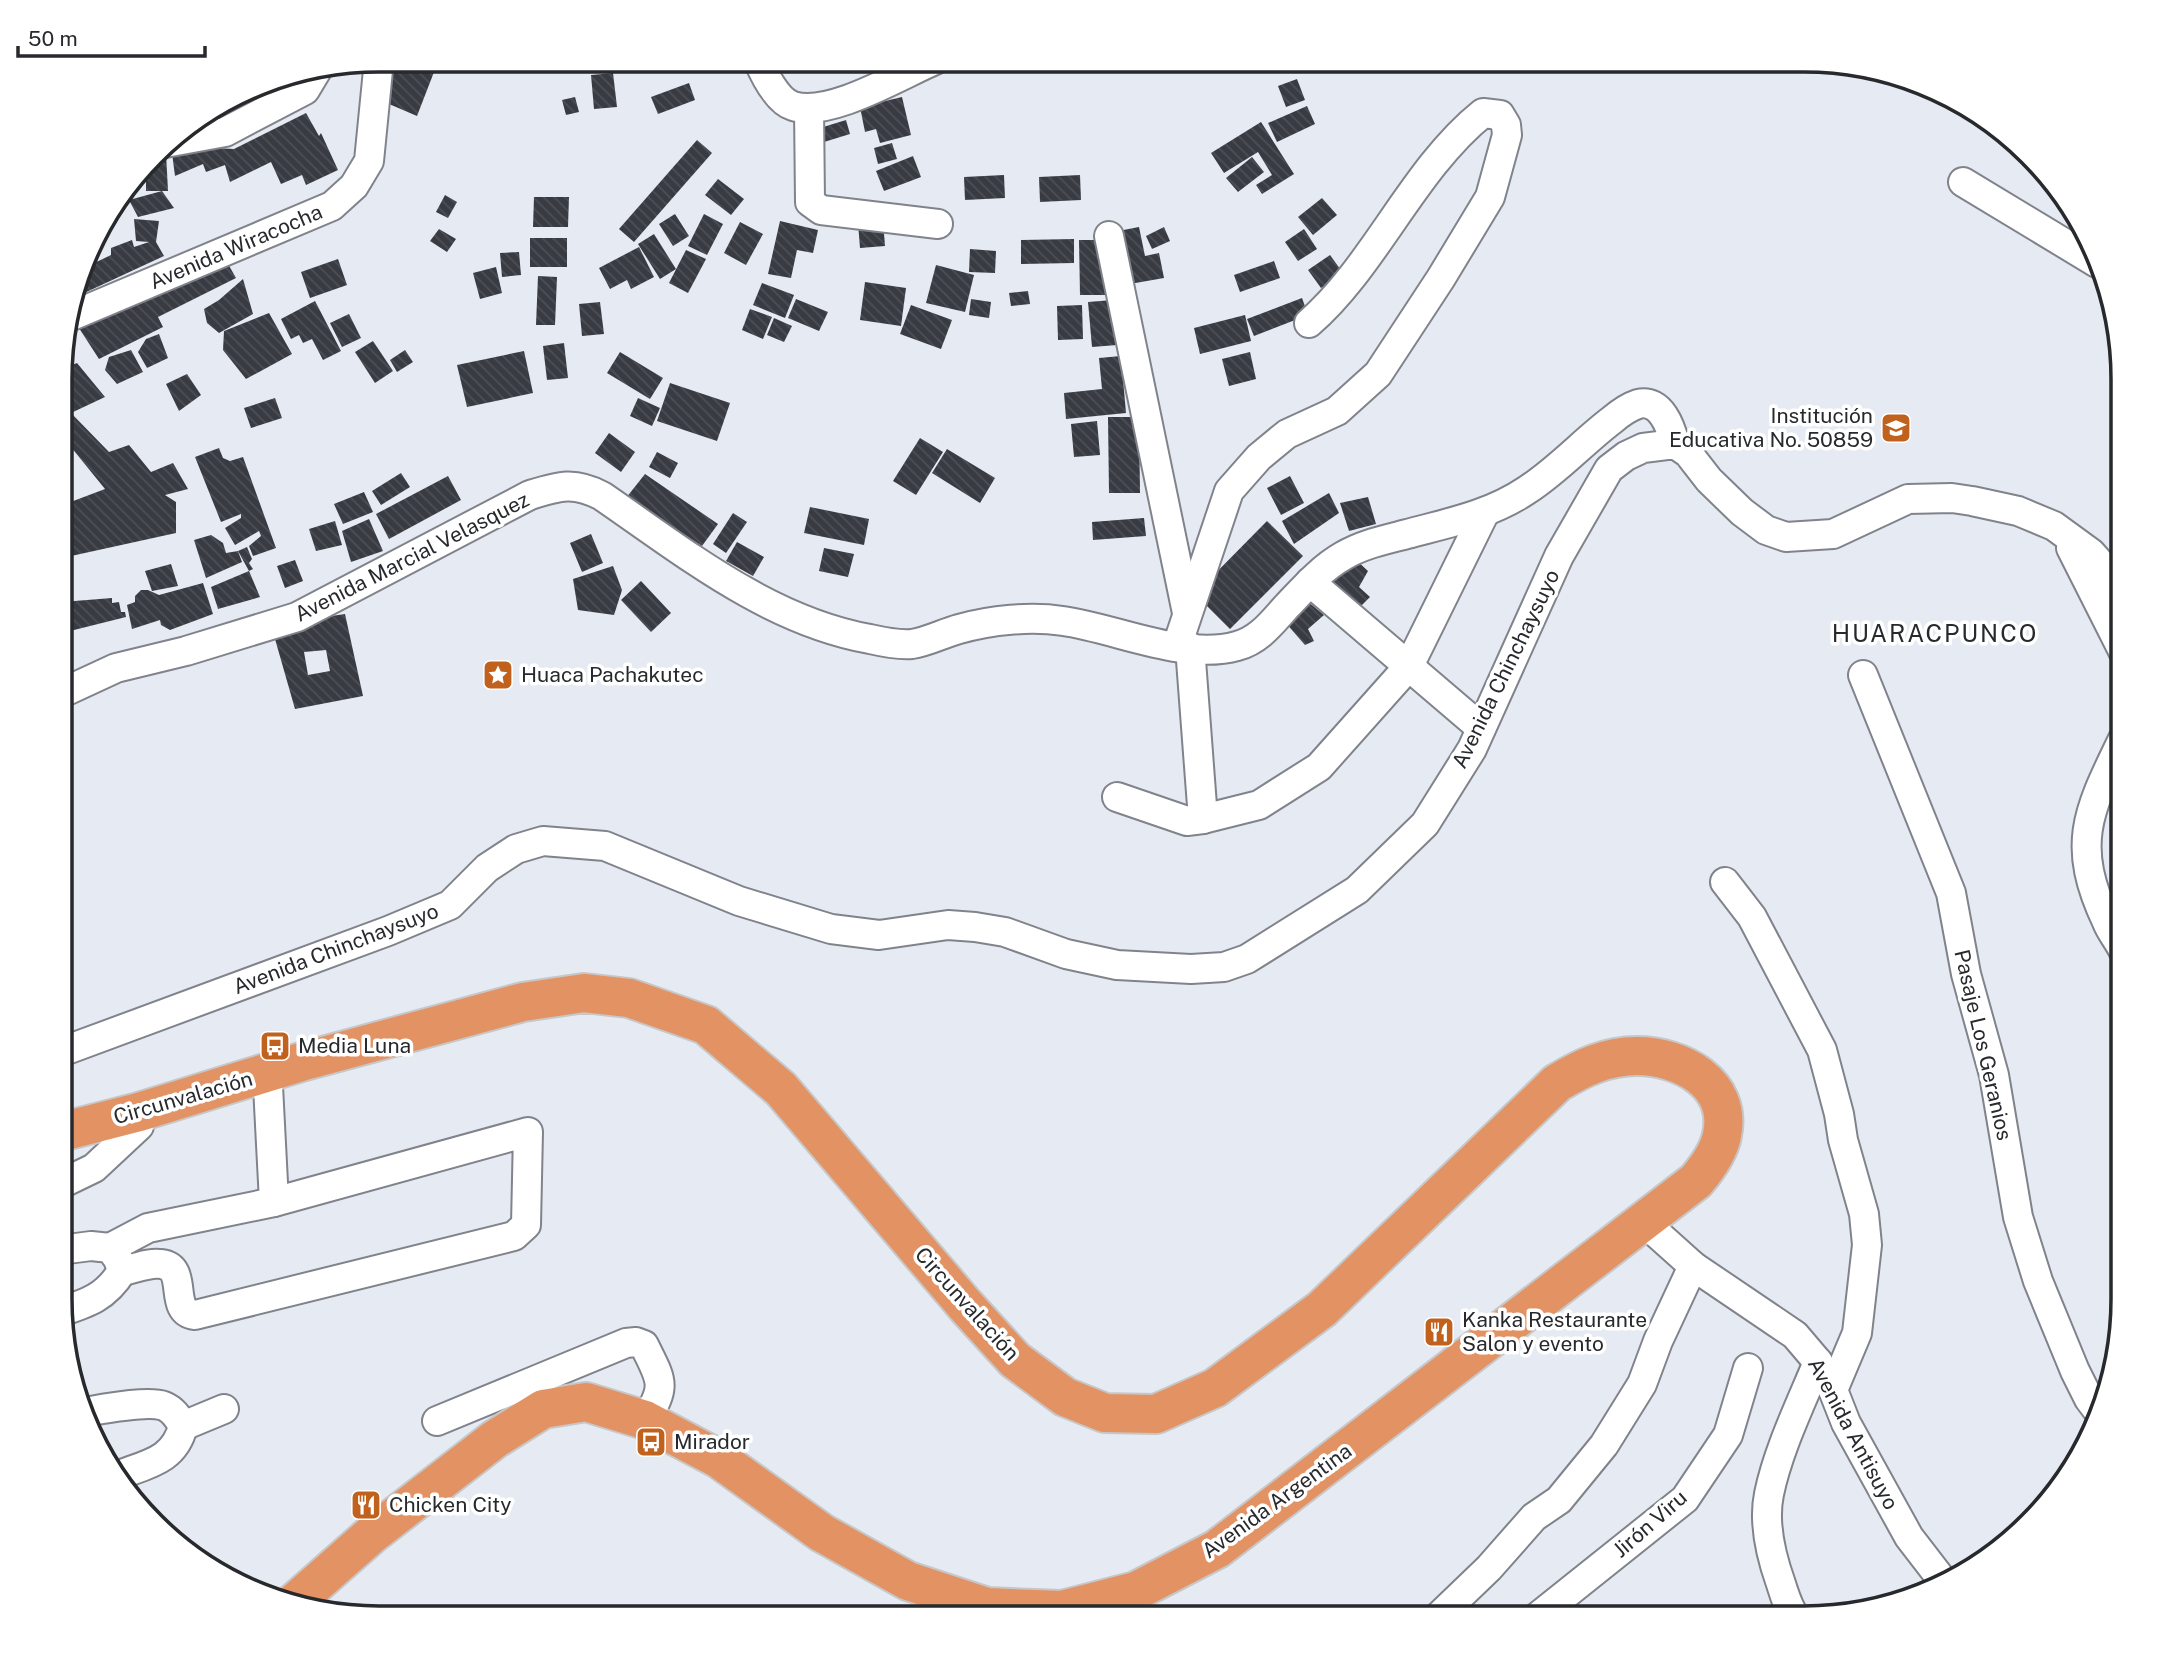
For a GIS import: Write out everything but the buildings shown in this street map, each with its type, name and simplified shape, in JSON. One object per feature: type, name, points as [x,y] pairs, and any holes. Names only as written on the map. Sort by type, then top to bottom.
[{"type":"highway","name":"Circunvalación","points":[[72,1129],[139,1112],[302,1062],[523,1002],[584,993],[629,998],[706,1026],[781,1089],[1015,1360],[1065,1396],[1105,1413],[1156,1414],[1215,1388],[1322,1309],[1557,1083],[1586,1066],[1606,1059],[1637,1056],[1665,1059],[1687,1066],[1710,1086],[1721,1108],[1722,1136],[1704,1171],[1696,1181],[1644,1222]]},
{"type":"highway","name":"Avenida Argentina","points":[[1078,1606],[1136,1591],[1217,1549],[1644,1222]]},
{"type":"highway","name":"Avenida Argentina","points":[[301,1596],[371,1535],[495,1438],[543,1409],[586,1402],[645,1420],[719,1459],[822,1533],[908,1581],[983,1606]]},
{"type":"street","name":"Avenida Wiracocha","points":[[79,313],[332,206],[354,186],[369,161],[378,72]]},
{"type":"street","points":[[763,72],[768,83],[791,106],[809,108],[833,106],[908,72]]},
{"type":"street","points":[[187,139],[225,132],[305,90],[311,80]]},
{"type":"street","points":[[809,108],[810,202],[814,206],[821,210],[938,224]]},
{"type":"street","points":[[1203,819],[1184,647],[1187,615],[1229,491],[1259,457],[1287,434],[1337,411],[1378,374],[1490,197],[1507,135],[1506,125],[1500,115],[1483,113],[1470,123],[1433,166],[1329,306],[1308,323]]},
{"type":"street","points":[[1963,182],[2086,257]]},
{"type":"street","points":[[1109,236],[1187,615]]},
{"type":"street","name":"Avenida Marcial Velasquez","points":[[72,688],[116,668],[186,651],[297,617],[530,495],[569,485],[585,486],[602,496],[733,585],[815,626],[852,636],[881,642],[914,644],[971,626],[1018,620],[1062,621],[1154,643],[1207,649],[1237,646],[1261,635],[1328,566],[1357,549],[1485,512],[1528,490],[1596,432],[1636,404],[1646,404],[1665,416],[1675,444]]},
{"type":"street","points":[[1675,444],[1688,453],[1709,480],[1742,512],[1766,530],[1786,537],[1833,534],[1908,499],[1972,501],[2018,511],[2046,522],[2091,554],[2111,576]]},
{"type":"street","name":"Avenida Chinchaysuyo","points":[[72,1048],[388,931],[450,905],[487,868],[516,849],[543,841],[605,846],[739,901],[831,929],[879,935],[947,925],[975,927],[1005,932],[1066,954],[1117,965],[1191,969],[1224,967],[1247,959],[1357,890],[1425,824],[1472,749],[1559,556],[1609,469],[1626,456],[1643,448],[1675,444]]},
{"type":"street","points":[[1117,797],[1187,821],[1203,819],[1259,805],[1319,767],[1409,666],[1485,512]]},
{"type":"street","points":[[2062,531],[2111,627]]},
{"type":"street","points":[[1310,582],[1481,728]]},
{"type":"street","name":"Pasaje Los Geranios","points":[[1863,675],[1951,893],[1966,974],[1994,1074],[2018,1217],[2038,1281],[2075,1371],[2093,1404]]},
{"type":"street","points":[[2111,765],[2092,808],[2085,846],[2090,875],[2111,930]]},
{"type":"street","points":[[1725,882],[1752,917],[1822,1050],[1864,1214],[1867,1245],[1857,1333],[1833,1390]]},
{"type":"street","points":[[268,1086],[274,1202]]},
{"type":"street","points":[[72,1179],[94,1168],[139,1126],[139,1112]]},
{"type":"street","points":[[72,1248],[91,1246],[116,1260],[170,1266],[175,1273],[181,1309],[187,1314],[195,1315],[514,1236],[526,1225],[527,1132],[274,1202],[148,1228],[116,1260],[111,1289],[90,1302],[72,1308]]},
{"type":"street","name":"Avenida Antisuyo","points":[[1644,1222],[1693,1266],[1795,1335],[1818,1362],[1846,1423],[1909,1537],[1939,1576]]},
{"type":"street","points":[[1449,1606],[1489,1568],[1534,1517],[1559,1500],[1604,1445],[1642,1384],[1658,1341],[1693,1266]]},
{"type":"street","points":[[437,1421],[626,1343],[636,1342],[644,1345],[661,1381],[658,1401],[645,1420]]},
{"type":"street","points":[[1789,1606],[1768,1539],[1769,1495],[1794,1421],[1818,1362]]},
{"type":"street","name":"Jirón Viru","points":[[1551,1606],[1685,1499],[1728,1435],[1748,1368]]},
{"type":"street","points":[[93,1411],[134,1405],[162,1405],[176,1414],[183,1426],[180,1442],[164,1457],[125,1473]]},
{"type":"street","points":[[183,1426],[224,1409]]},
{"type":"place","name":"Institución Educativa No. 50859","points":[[1896,428]]},
{"type":"place","name":"Huaca Pachakutec","points":[[498,675]]},
{"type":"place","name":"Media Luna","points":[[275,1046]]},
{"type":"place","name":"Kanka Restaurante Salon y evento","points":[[1439,1332]]},
{"type":"place","name":"Mirador","points":[[651,1442]]},
{"type":"place","name":"Chicken City","points":[[366,1505]]},
{"type":"district","name":"HUARACPUNCO","points":[[1935,634]]}]
